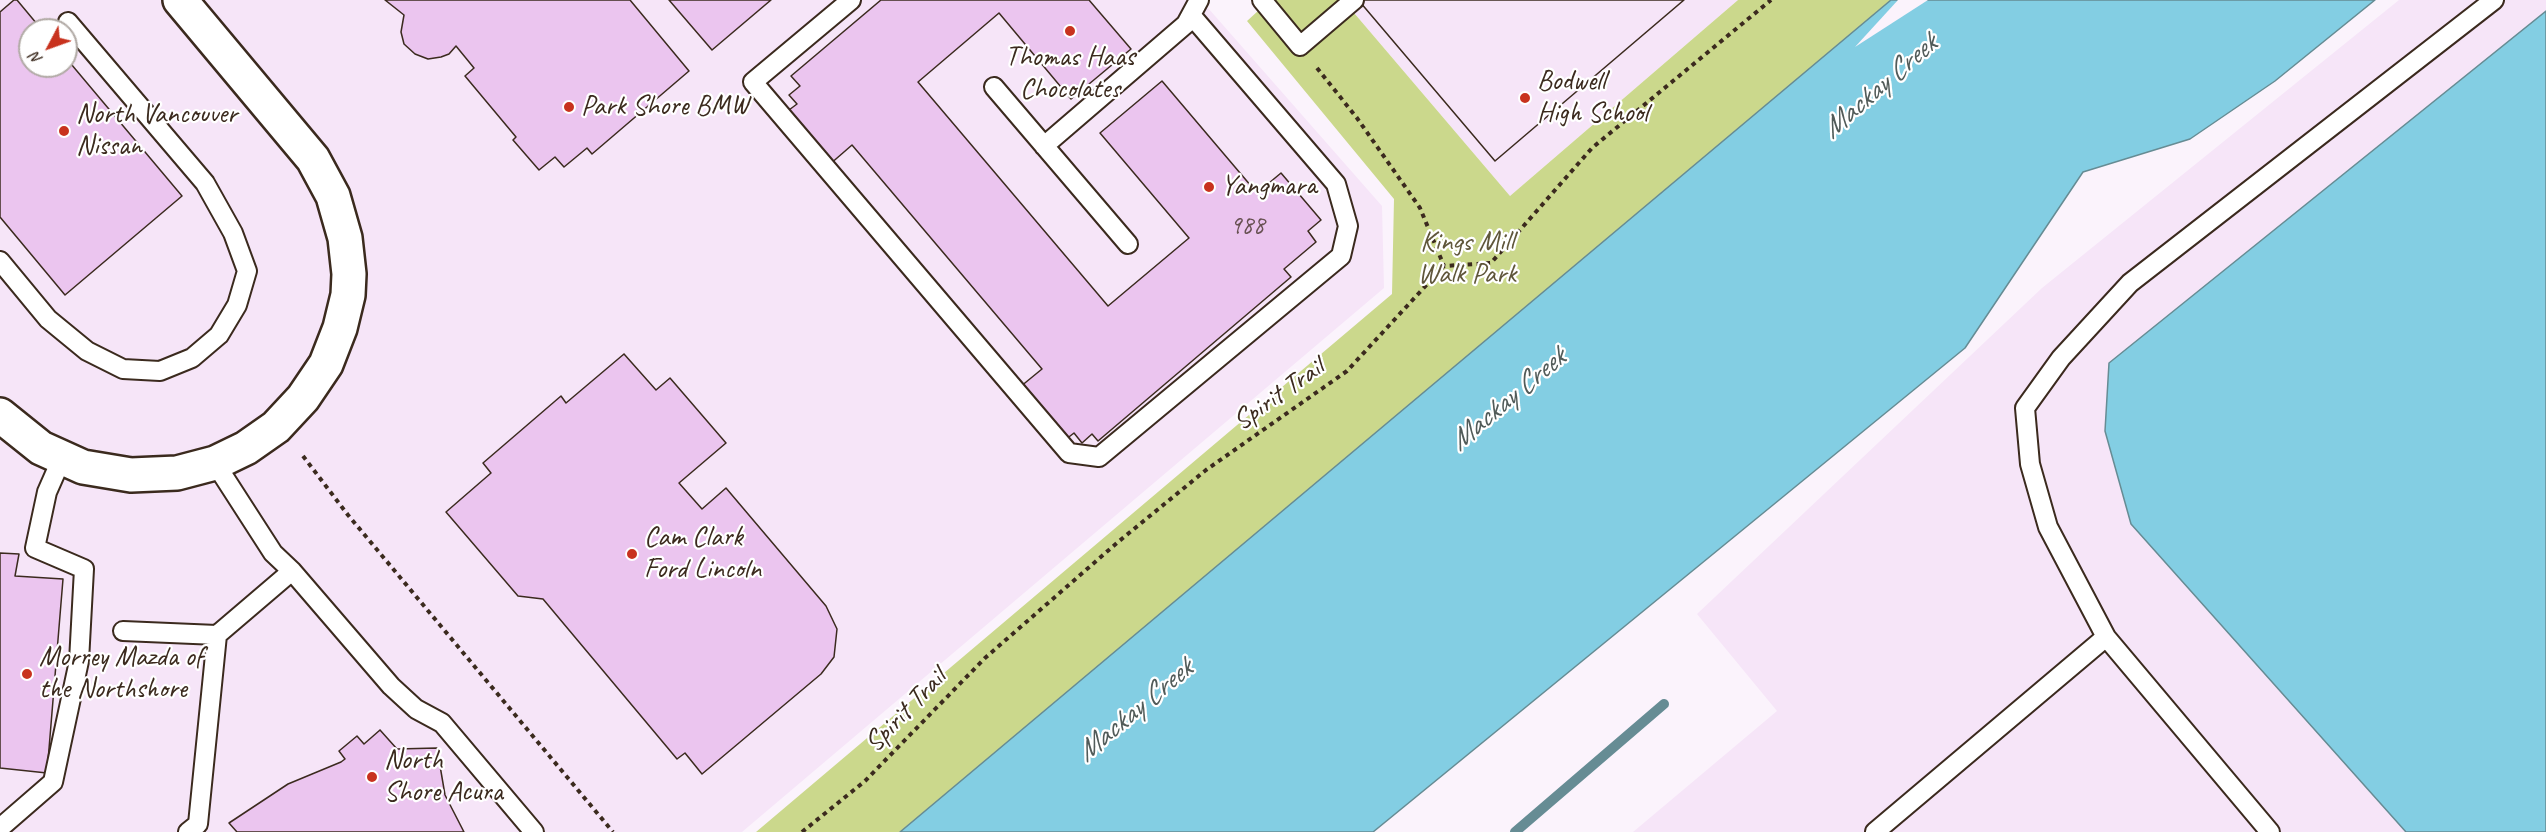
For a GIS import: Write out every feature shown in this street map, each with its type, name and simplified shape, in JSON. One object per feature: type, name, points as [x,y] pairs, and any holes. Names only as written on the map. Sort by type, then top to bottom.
[{"type":"street","points":[[0,415],[41,448],[83,467],[131,475],[177,473],[215,463],[246,448],[276,427],[303,398],[326,364],[348,295],[349,274],[345,238],[333,196],[313,159],[180,0]]},
{"type":"lane","points":[[850,0],[753,82],[1069,453],[1099,457],[1341,255],[1348,226],[1336,184],[1195,7],[1186,24],[1044,146]]},
{"type":"lane","points":[[1262,0],[1300,46],[1354,0]]},
{"type":"lane","points":[[2271,832],[2106,637],[2048,527],[2030,464],[2025,408],[2061,358],[2130,283],[2493,0]]},
{"type":"lane","points":[[0,261],[48,319],[87,351],[123,369],[160,371],[192,358],[219,335],[237,305],[247,271],[233,233],[205,183],[78,34]]},
{"type":"lane","points":[[994,87],[1128,244]]},
{"type":"lane","points":[[0,828],[53,782],[79,661],[84,569],[35,548],[47,492],[62,458]]},
{"type":"lane","points":[[215,463],[273,554],[292,571],[390,686],[416,709],[442,723],[534,832]]},
{"type":"lane","points":[[123,631],[216,635],[292,571]]},
{"type":"lane","points":[[197,829],[216,635]]},
{"type":"lane","points":[[1875,832],[2106,637]]},
{"type":"path","points":[[1313,63],[1357,118],[1420,208],[1444,266],[1491,263],[1593,148],[1771,0]]},
{"type":"path","name":"Spirit Trail","points":[[802,832],[865,781],[985,658],[1118,542],[1206,470],[1347,371],[1444,266]]},
{"type":"path","points":[[303,456],[348,515],[613,832]]},
{"type":"shaded area","points":[[0,0],[1201,0],[1382,206],[1384,288],[742,832],[0,832]]},
{"type":"shaded area","name":"Bodwell High School","points":[[1343,0],[1738,0],[1510,196]]},
{"type":"shaded area","points":[[2399,0],[2546,0],[2546,11],[2131,524],[2406,832],[1633,832],[1777,711],[1697,614],[2042,288]]},
{"type":"green space","name":"Kings Mill Walk Park","points":[[1270,0],[1343,0],[1510,196],[1738,0],[1891,0],[900,832],[756,832],[1392,294],[1394,199],[1247,21]]},
{"type":"water","name":"Mackay Creek","points":[[1891,0],[2375,0],[2275,81],[2190,139],[2083,172],[1965,348],[1373,832],[900,832]]},
{"type":"water","points":[[2546,11],[2546,832],[2406,832],[2131,524],[2105,431],[2109,363]]},
{"type":"pier","points":[[1898,0],[1928,0],[1855,47]]},
{"type":"building","name":"North Vancouver Nissan","points":[[17,0],[32,18],[18,18],[18,78],[78,78],[78,72],[182,196],[65,295],[0,217],[0,12]]},
{"type":"building","name":"Park Shore BMW","points":[[385,0],[630,0],[689,71],[592,154],[587,148],[564,167],[555,157],[539,170],[513,140],[516,137],[465,76],[474,68],[456,46],[449,54],[441,57],[428,59],[415,54],[404,44],[401,32],[404,15]]},
{"type":"building","points":[[669,0],[771,0],[712,50]]},
{"type":"building","points":[[881,0],[1089,0],[1131,49],[1071,99],[999,13],[918,82],[1108,306],[1189,238],[1100,133],[1162,81],[1257,193],[1281,173],[1321,220],[1308,231],[1316,242],[1284,269],[1291,277],[1098,441],[1092,434],[1082,443],[1074,433],[1065,440],[1020,387],[1042,369],[852,145],[829,165],[785,113],[797,104],[789,95],[800,86],[791,76]]},
{"type":"building","name":"Bodwell High School","points":[[1362,0],[1684,0],[1495,161],[1360,2]]},
{"type":"building","name":"Bodwell High School","points":[[1362,0],[1684,0],[1495,161],[1360,2]]},
{"type":"building","name":"Cam Clark Ford Lincoln","points":[[624,354],[656,390],[670,378],[726,443],[679,483],[702,509],[726,488],[826,606],[837,629],[834,657],[821,674],[702,774],[685,753],[677,759],[543,599],[518,596],[446,512],[491,473],[483,463],[561,396],[566,403]]},
{"type":"building","name":"Morrey Mazda of the Northshore","points":[[0,553],[19,554],[15,576],[63,579],[47,773],[0,768]]},
{"type":"building","name":"North Shore Acura","points":[[380,730],[397,749],[437,748],[445,795],[464,832],[237,832],[229,823],[288,784],[341,762],[345,759],[339,751],[357,736],[364,744]]},
{"type":"waterway","points":[[1515,832],[1664,704]]},
{"type":"place","name":"Thomas Haas Chocolates","points":[[1070,31]]},
{"type":"place","name":"Bodwell High School","points":[[1525,98]]},
{"type":"place","name":"Park Shore BMW","points":[[569,107]]},
{"type":"place","name":"North Vancouver Nissan","points":[[64,131]]},
{"type":"place","name":"Yangmara","points":[[1209,187]]},
{"type":"place","name":"Cam Clark Ford Lincoln","points":[[632,554]]},
{"type":"place","name":"Morrey Mazda of the Northshore","points":[[27,674]]},
{"type":"place","name":"North Shore Acura","points":[[372,777]]}]
